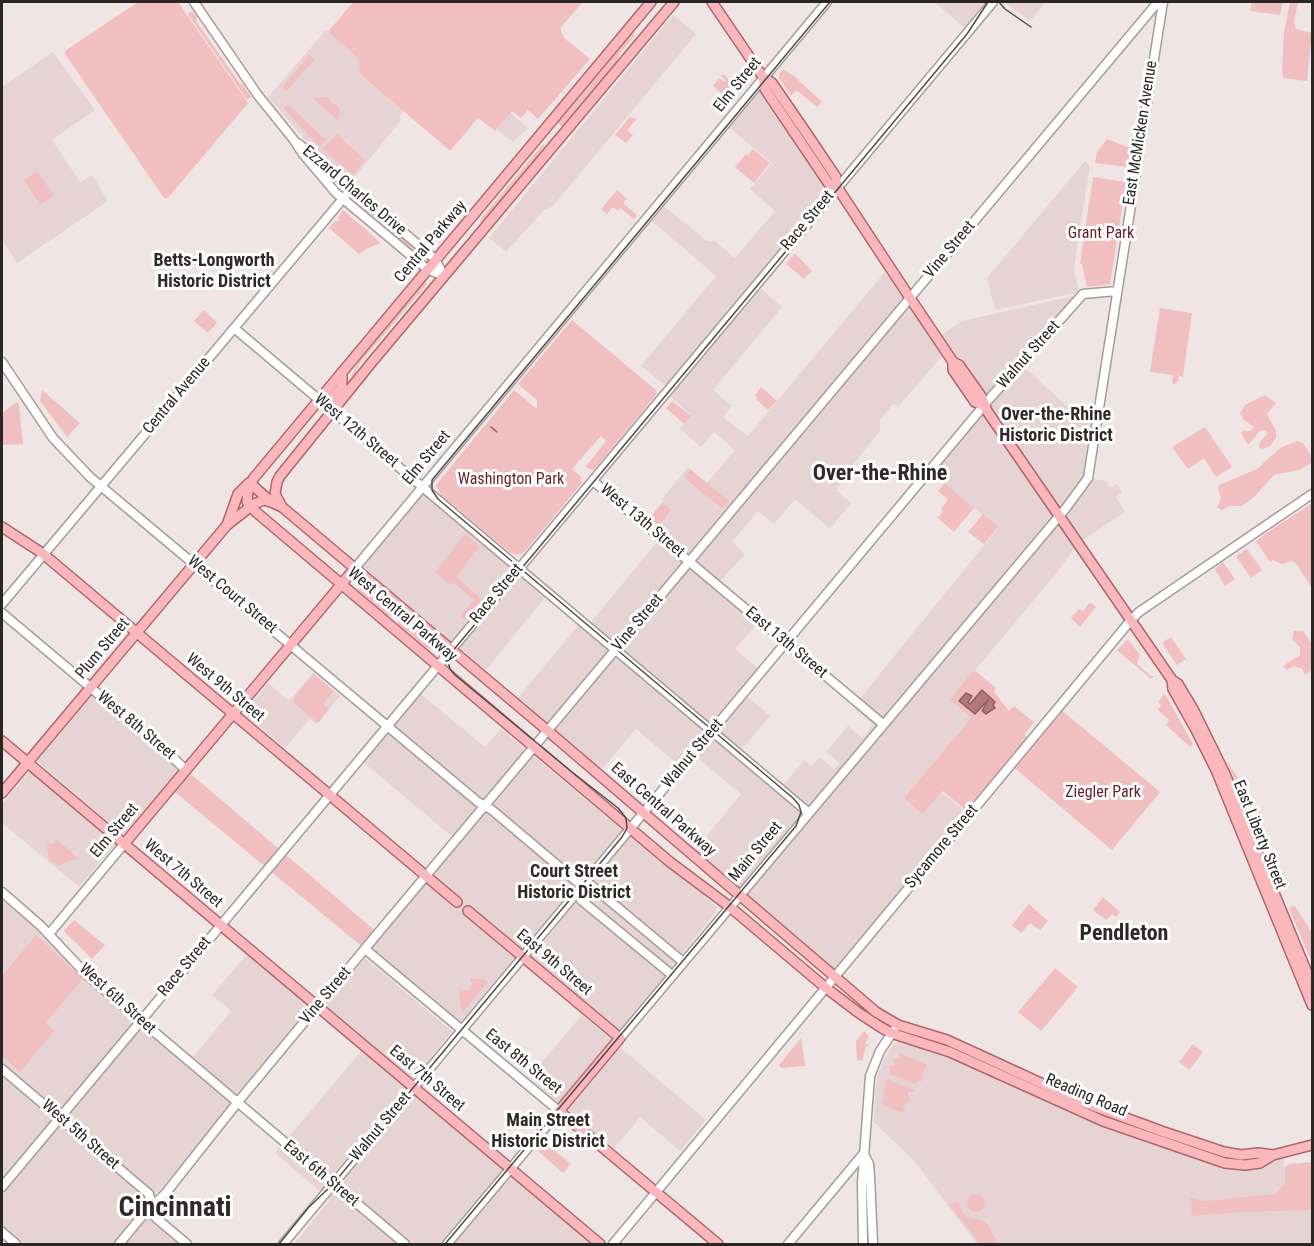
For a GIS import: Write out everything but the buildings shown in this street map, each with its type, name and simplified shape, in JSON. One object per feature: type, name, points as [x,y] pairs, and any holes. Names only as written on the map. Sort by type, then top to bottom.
[{"type":"main road","name":"Central Parkway","points":[[282,507],[275,494],[277,482],[326,406],[342,372],[651,2]]},
{"type":"main road","name":"Central Parkway","points":[[227,525],[238,495],[326,406],[444,276],[674,2]]},
{"type":"main road","name":"East Liberty Street","points":[[711,2],[763,77],[772,83],[836,177],[837,187],[953,362],[959,365],[981,396],[984,406],[1172,680],[1178,684],[1221,765],[1312,985]]},
{"type":"main road","name":"West Central Parkway","points":[[250,483],[271,502],[282,507],[548,731]]},
{"type":"main road","points":[[250,483],[247,496],[250,507]]},
{"type":"main road","points":[[227,525],[259,501],[271,502]]},
{"type":"main road","name":"West Central Parkway","points":[[250,507],[535,746]]},
{"type":"main road","name":"Plum Street","points":[[2,793],[227,525]]},
{"type":"main road","name":"West 9th Street","points":[[2,527],[42,554],[427,876]]},
{"type":"main road","name":"Elm Street","points":[[124,844],[355,568]]},
{"type":"main road","name":"East Liberty Street","points":[[1172,680],[1173,689],[1216,770],[1312,1005]]},
{"type":"main road","name":"East Central Parkway","points":[[548,731],[876,1012],[898,1025]]},
{"type":"main road","name":"West 7th Street","points":[[2,741],[317,1007]]},
{"type":"main road","name":"East Central Parkway","points":[[535,746],[677,868],[730,907],[826,988],[891,1033]]},
{"type":"main road","points":[[427,876],[457,902]]},
{"type":"main road","name":"East 9th Street","points":[[468,911],[620,1038]]},
{"type":"main road","name":"East 7th Street","points":[[317,1007],[600,1245]]},
{"type":"main road","name":"Reading Road","points":[[898,1025],[947,1040],[1080,1101],[1184,1139],[1240,1155],[1258,1153],[1273,1155]]},
{"type":"main road","name":"Reading Road","points":[[891,1033],[950,1052],[1103,1121],[1226,1163],[1245,1165],[1260,1163],[1273,1155],[1312,1145]]},
{"type":"main road","name":"Main Street","points":[[559,1111],[620,1038]]},
{"type":"main road","name":"East 8th Street","points":[[559,1111],[718,1245]]},
{"type":"street","name":"Ezzard Charles Drive","points":[[194,2],[257,94],[303,154],[343,199],[426,269],[444,276]]},
{"type":"street","name":"Elm Street","points":[[355,568],[827,2]]},
{"type":"street","name":"Race Street","points":[[2,1187],[993,2]]},
{"type":"street","name":"Vine Street","points":[[119,1245],[194,1160],[204,1143],[365,949],[1158,2]]},
{"type":"street","name":"East McMicken Avenue","points":[[1088,478],[1163,2]]},
{"type":"street","points":[[1142,21],[1158,30]]},
{"type":"street","name":"Ezzard Charles Drive","points":[[294,140],[435,259],[444,276]]},
{"type":"street","name":"Central Avenue","points":[[2,604],[352,188]]},
{"type":"street","name":"Walnut Street","points":[[283,1245],[984,406],[1083,294],[1117,291]]},
{"type":"street","name":"West 12th Street","points":[[234,328],[809,813]]},
{"type":"street","name":"West Court Street","points":[[2,362],[53,438],[101,486],[478,802],[582,886]]},
{"type":"street","name":"Main Street","points":[[620,1038],[1088,478]]},
{"type":"street","name":"West 13th Street","points":[[593,480],[690,561]]},
{"type":"street","name":"Sycamore Street","points":[[613,1245],[1131,620],[1139,612],[1312,494]]},
{"type":"street","name":"East 13th Street","points":[[690,561],[883,724]]},
{"type":"street","name":"West 8th Street","points":[[2,613],[186,770]]},
{"type":"street","name":"Elm Street","points":[[50,934],[124,844]]},
{"type":"street","points":[[672,975],[581,900],[582,886],[592,886],[683,962]]},
{"type":"street","name":"West 6th Street","points":[[2,891],[50,934],[84,972],[237,1103]]},
{"type":"street","name":"East 8th Street","points":[[365,949],[559,1111]]},
{"type":"street","points":[[863,1245],[862,1183],[870,1076],[880,1052],[898,1025]]},
{"type":"street","name":"West 5th Street","points":[[2,1069],[149,1194],[156,1218],[187,1245]]},
{"type":"street","name":"East 6th Street","points":[[237,1103],[405,1245]]},
{"type":"street","name":"Main Street","points":[[447,1245],[559,1111]]},
{"type":"street","points":[[788,1245],[864,1153]]},
{"type":"street","points":[[864,1153],[869,1164],[873,1245]]},
{"type":"street","points":[[2,1232],[16,1245]]},
{"type":"shaded area","points":[[934,2],[1000,2],[973,35]]},
{"type":"shaded area","points":[[1005,2],[1046,2],[1030,21]]},
{"type":"shaded area","points":[[673,15],[696,34],[553,206],[544,210],[506,252],[489,238]]},
{"type":"shaded area","points":[[326,30],[359,59],[359,73],[404,111],[399,117],[402,119],[350,183],[322,159],[268,97]]},
{"type":"shaded area","points":[[53,52],[95,110],[52,140],[80,182],[92,175],[108,201],[17,263],[2,240],[2,87]]},
{"type":"shaded area","points":[[757,91],[765,92],[828,188],[753,282],[782,307],[713,390],[732,406],[723,417],[748,436],[885,272],[942,356],[898,407],[894,403],[880,420],[880,431],[846,473],[848,475],[836,490],[851,503],[830,529],[795,499],[774,524],[758,511],[732,542],[745,554],[715,587],[757,624],[735,649],[763,672],[744,694],[770,716],[738,754],[780,789],[804,760],[812,766],[820,757],[834,769],[839,763],[826,752],[848,726],[862,738],[873,725],[853,707],[998,528],[929,471],[984,406],[937,338],[962,321],[1083,294],[1022,365],[1067,406],[1075,409],[1072,412],[1091,416],[1093,446],[1088,478],[1106,481],[1110,488],[1117,484],[1122,492],[1116,497],[1125,512],[1078,543],[1058,571],[951,699],[971,718],[904,798],[922,814],[941,792],[966,812],[834,971],[694,851],[741,794],[694,755],[682,768],[636,729],[601,770],[517,699],[585,617],[591,622],[658,541],[652,535],[673,510],[661,500],[688,467],[707,483],[735,450],[714,432],[701,447],[680,429],[691,415],[670,396],[673,392],[641,366],[716,276],[652,221],[664,206],[707,241],[715,241],[735,258],[775,211],[750,189],[772,163],[727,126]]},
{"type":"shaded area","points":[[510,113],[528,128],[513,142],[497,129]]},
{"type":"shaded area","points":[[1085,161],[1090,166],[1074,267],[1079,292],[995,310],[987,278]]},
{"type":"shaded area","points":[[422,492],[514,569],[451,644],[360,567]]},
{"type":"shaded area","points":[[521,574],[547,595],[486,670],[459,648]]},
{"type":"shaded area","points":[[313,673],[340,696],[316,724],[310,719],[285,748],[244,714],[268,683],[289,701]]},
{"type":"shaded area","points":[[982,690],[995,702],[993,705],[995,708],[986,714],[982,711],[988,700],[975,714],[959,701],[966,693],[972,696],[968,702],[970,704]]},
{"type":"shaded area","points":[[93,693],[181,769],[125,836],[37,761]]},
{"type":"shaded area","points":[[420,693],[485,747],[501,729],[621,829],[636,837],[717,907],[715,913],[620,1031],[531,957],[558,925],[551,917],[461,1025],[369,947],[459,841],[363,762]]},
{"type":"shaded area","points":[[30,771],[116,843],[79,887],[2,823],[2,804]]},
{"type":"shaded area","points":[[2,900],[34,927],[84,978],[233,1103],[158,1192],[146,1200],[139,1210],[180,1244],[25,1244],[2,1225],[2,1175],[4,1172],[2,1170]]},
{"type":"shaded area","points":[[249,952],[312,1005],[236,1095],[193,1057],[231,1011],[212,995]]},
{"type":"shaded area","points":[[365,958],[452,1031],[413,1080],[326,1006]]},
{"type":"shaded area","points":[[582,1015],[706,1120],[680,1151],[640,1117],[614,1149],[529,1077]]},
{"type":"shaded area","points":[[900,1042],[948,1058],[982,1066],[1103,1121],[1245,1165],[1282,1153],[1292,1207],[1312,1207],[1312,1244],[977,1244],[915,1162],[874,1122],[878,1074],[885,1057],[895,1043]]},
{"type":"shaded area","points":[[363,1049],[594,1244],[294,1244],[330,1200],[275,1153]]},
{"type":"green space","points":[[138,2],[178,2],[248,103],[168,198],[164,198],[65,54],[65,51]]},
{"type":"green space","points":[[353,2],[583,2],[561,27],[561,31],[564,38],[590,59],[538,119],[528,110],[521,118],[512,111],[495,131],[478,118],[449,150],[359,73],[359,59],[328,32]]},
{"type":"green space","points":[[1252,2],[1283,2],[1280,15],[1250,11]]},
{"type":"green space","points":[[1290,2],[1298,2],[1294,22],[1296,29],[1312,33],[1307,81],[1283,78],[1284,33]]},
{"type":"green space","points":[[192,11],[197,17],[196,21],[251,97],[247,100],[188,14]]},
{"type":"green space","points":[[632,33],[635,36],[620,53],[615,66],[564,128],[557,123]]},
{"type":"green space","points":[[310,54],[315,61],[305,69],[287,91],[282,87]]},
{"type":"green space","points":[[783,69],[822,102],[817,107],[799,92],[795,91],[791,96],[779,78]]},
{"type":"green space","points":[[723,74],[738,95],[732,102],[713,86],[719,78],[726,81],[721,76]]},
{"type":"green space","points":[[328,97],[340,109],[339,121],[313,98]]},
{"type":"green space","points":[[288,104],[324,138],[327,138],[320,147],[283,108]]},
{"type":"green space","points":[[630,117],[637,119],[627,130],[633,135],[626,143],[615,135]]},
{"type":"green space","points":[[337,134],[365,160],[353,175],[322,149]]},
{"type":"green space","points":[[1107,139],[1130,148],[1128,167],[1095,163],[1097,152]]},
{"type":"green space","points":[[543,144],[545,146],[525,175],[484,224],[480,220]]},
{"type":"green space","points":[[753,149],[770,163],[754,183],[735,167]]},
{"type":"green space","points":[[37,171],[54,195],[40,205],[24,180]]},
{"type":"green space","name":"Grant Park","points":[[1093,177],[1126,182],[1110,284],[1087,287],[1082,264],[1080,264]]},
{"type":"green space","points":[[617,190],[627,199],[623,203],[637,215],[634,219],[620,208],[618,211],[613,207],[607,214],[601,209]]},
{"type":"green space","points":[[358,198],[421,251],[417,256],[354,203]]},
{"type":"green space","points":[[343,210],[380,243],[359,254],[329,228],[336,220],[338,222]]},
{"type":"green space","points":[[446,214],[454,221],[433,244],[429,239]]},
{"type":"green space","points":[[795,253],[812,271],[804,279],[786,264]]},
{"type":"green space","points":[[424,282],[427,284],[359,364],[350,385],[333,401],[348,383],[358,362]]},
{"type":"green space","points":[[1160,308],[1192,313],[1183,377],[1179,376],[1178,381],[1174,384],[1172,384],[1173,375],[1150,372]]},
{"type":"green space","points":[[204,310],[217,323],[208,333],[194,321]]},
{"type":"green space","name":"Washington Park","points":[[572,320],[656,390],[657,394],[594,470],[586,466],[606,441],[601,436],[572,469],[581,477],[582,483],[526,550],[516,555],[509,552],[441,495],[436,485],[514,390],[537,409],[537,400],[518,384]]},
{"type":"green space","points":[[761,387],[777,401],[768,410],[756,399],[755,395]]},
{"type":"green space","points":[[42,390],[80,423],[67,437],[40,401]]},
{"type":"green space","points":[[1265,395],[1276,403],[1267,414],[1276,431],[1276,438],[1270,446],[1262,449],[1259,443],[1268,433],[1260,431],[1247,444],[1241,433],[1250,431],[1254,427],[1244,420],[1240,413],[1245,405]]},
{"type":"green space","points":[[672,401],[691,416],[684,424],[666,408]]},
{"type":"green space","points":[[17,402],[23,444],[2,445],[2,413]]},
{"type":"green space","points":[[1205,427],[1232,467],[1216,477],[1204,458],[1188,469],[1172,447]]},
{"type":"green space","points":[[1297,441],[1303,443],[1309,452],[1312,460],[1310,464],[1299,470],[1274,475],[1254,497],[1242,506],[1230,506],[1222,510],[1217,508],[1221,498],[1219,485],[1257,469],[1280,448]]},
{"type":"green space","points":[[690,469],[729,501],[722,509],[684,477]]},
{"type":"green space","points":[[944,483],[974,508],[954,532],[938,518],[948,500],[938,491]]},
{"type":"green space","points":[[663,502],[672,510],[659,527],[649,518]]},
{"type":"green space","points":[[1312,503],[1312,588],[1296,563],[1292,561],[1282,564],[1273,560],[1270,562],[1256,541]]},
{"type":"green space","points":[[983,514],[998,527],[984,544],[968,532]]},
{"type":"green space","points":[[465,534],[480,546],[456,577],[482,599],[465,620],[460,616],[474,600],[454,583],[451,585],[435,572]]},
{"type":"green space","points":[[1247,549],[1262,570],[1251,578],[1236,556]]},
{"type":"green space","points":[[1223,562],[1235,579],[1225,586],[1215,569]]},
{"type":"green space","points":[[359,584],[364,585],[393,609],[393,615],[388,616],[358,590]]},
{"type":"green space","points":[[1090,602],[1096,607],[1080,627],[1071,618],[1079,609],[1083,611]]},
{"type":"green space","points":[[403,618],[433,642],[433,649],[428,649],[398,624],[398,619]]},
{"type":"green space","points":[[1294,631],[1303,631],[1312,644],[1312,670],[1305,675],[1302,669],[1294,666],[1286,670],[1283,666],[1300,655],[1300,647],[1292,639]]},
{"type":"green space","points":[[1171,637],[1186,659],[1177,665],[1162,643]]},
{"type":"green space","points":[[1128,639],[1140,655],[1137,664],[1154,676],[1151,679],[1117,650]]},
{"type":"green space","name":"Ziegler Park","points":[[974,670],[996,688],[994,692],[1009,711],[1014,706],[1034,722],[1024,735],[1031,740],[1059,708],[1160,792],[1112,850],[1011,765],[970,814],[943,791],[922,814],[904,798],[971,718],[950,699]]},
{"type":"green space","points":[[314,674],[334,691],[323,704],[329,709],[318,723],[294,703],[295,696]]},
{"type":"green space","points":[[1165,694],[1193,744],[1190,747],[1166,725],[1169,720],[1158,710],[1161,705],[1158,702]]},
{"type":"green space","points":[[1227,761],[1265,819],[1263,821],[1252,821]]},
{"type":"green space","points":[[186,770],[378,933],[365,949],[171,789]]},
{"type":"green space","points":[[55,838],[78,858],[58,866],[48,857],[47,839],[49,844],[55,843]]},
{"type":"green space","points":[[1103,897],[1120,912],[1116,917],[1112,914],[1106,920],[1093,910]]},
{"type":"green space","points":[[1029,904],[1048,921],[1040,930],[1030,923],[1021,933],[1012,925]]},
{"type":"green space","points":[[1295,906],[1312,933],[1312,963],[1289,908]]},
{"type":"green space","points":[[74,920],[105,945],[92,959],[64,931]]},
{"type":"green space","points":[[36,935],[83,979],[45,1023],[54,1031],[20,1072],[2,1056],[2,976]]},
{"type":"green space","points":[[1055,968],[1078,987],[1041,1031],[1018,1012]]},
{"type":"green space","points":[[470,978],[488,982],[463,1012],[459,991],[469,990],[472,985]]},
{"type":"green space","points":[[864,1031],[869,1036],[865,1044],[869,1045],[866,1047],[862,1061],[857,1060],[856,1041]]},
{"type":"green space","points":[[801,1038],[805,1066],[781,1068],[779,1065]]},
{"type":"green space","points":[[1193,1044],[1203,1052],[1189,1070],[1179,1062]]},
{"type":"green space","points":[[899,1053],[927,1065],[922,1081],[916,1081],[917,1085],[890,1074],[890,1066],[896,1065],[893,1061],[899,1058]]},
{"type":"green space","points":[[888,1078],[915,1090],[908,1092],[910,1098],[903,1106],[904,1113],[882,1105],[883,1092]]},
{"type":"green space","points":[[544,1142],[571,1164],[563,1173],[537,1150]]},
{"type":"green space","points":[[1312,1162],[1312,1210],[1192,1216],[1190,1198],[1205,1201],[1274,1194],[1285,1184],[1285,1168],[1289,1164]]},
{"type":"green space","points":[[976,1194],[982,1197],[985,1203],[982,1209],[976,1212],[970,1209],[967,1203],[970,1197]]},
{"type":"green space","points":[[955,1202],[959,1203],[961,1211],[967,1217],[987,1223],[998,1244],[980,1244],[950,1205]]},
{"type":"waterway","points":[[491,427],[497,432]]},
{"type":"tram line","points":[[445,1244],[796,826],[801,812],[793,798],[438,499],[432,490],[432,480],[830,2]]},
{"type":"tram line","points":[[279,1244],[309,1207],[333,1184],[622,837],[627,828],[626,818],[618,808],[455,675],[448,662],[451,653],[967,34],[988,2]]},
{"type":"tram line","points":[[999,2],[1005,9],[1031,27]]},
{"type":"district","name":"Betts-Longworth Historic District","points":[[214,271]]},
{"type":"district","name":"Over-the-Rhine Historic District","points":[[1056,425]]},
{"type":"district","name":"Over-the-Rhine","points":[[880,474]]},
{"type":"district","name":"Court Street Historic District","points":[[574,882]]},
{"type":"district","name":"Pendleton","points":[[1124,934]]},
{"type":"district","name":"Main Street Historic District","points":[[548,1131]]},
{"type":"district","name":"Cincinnati","points":[[175,1209]]}]
